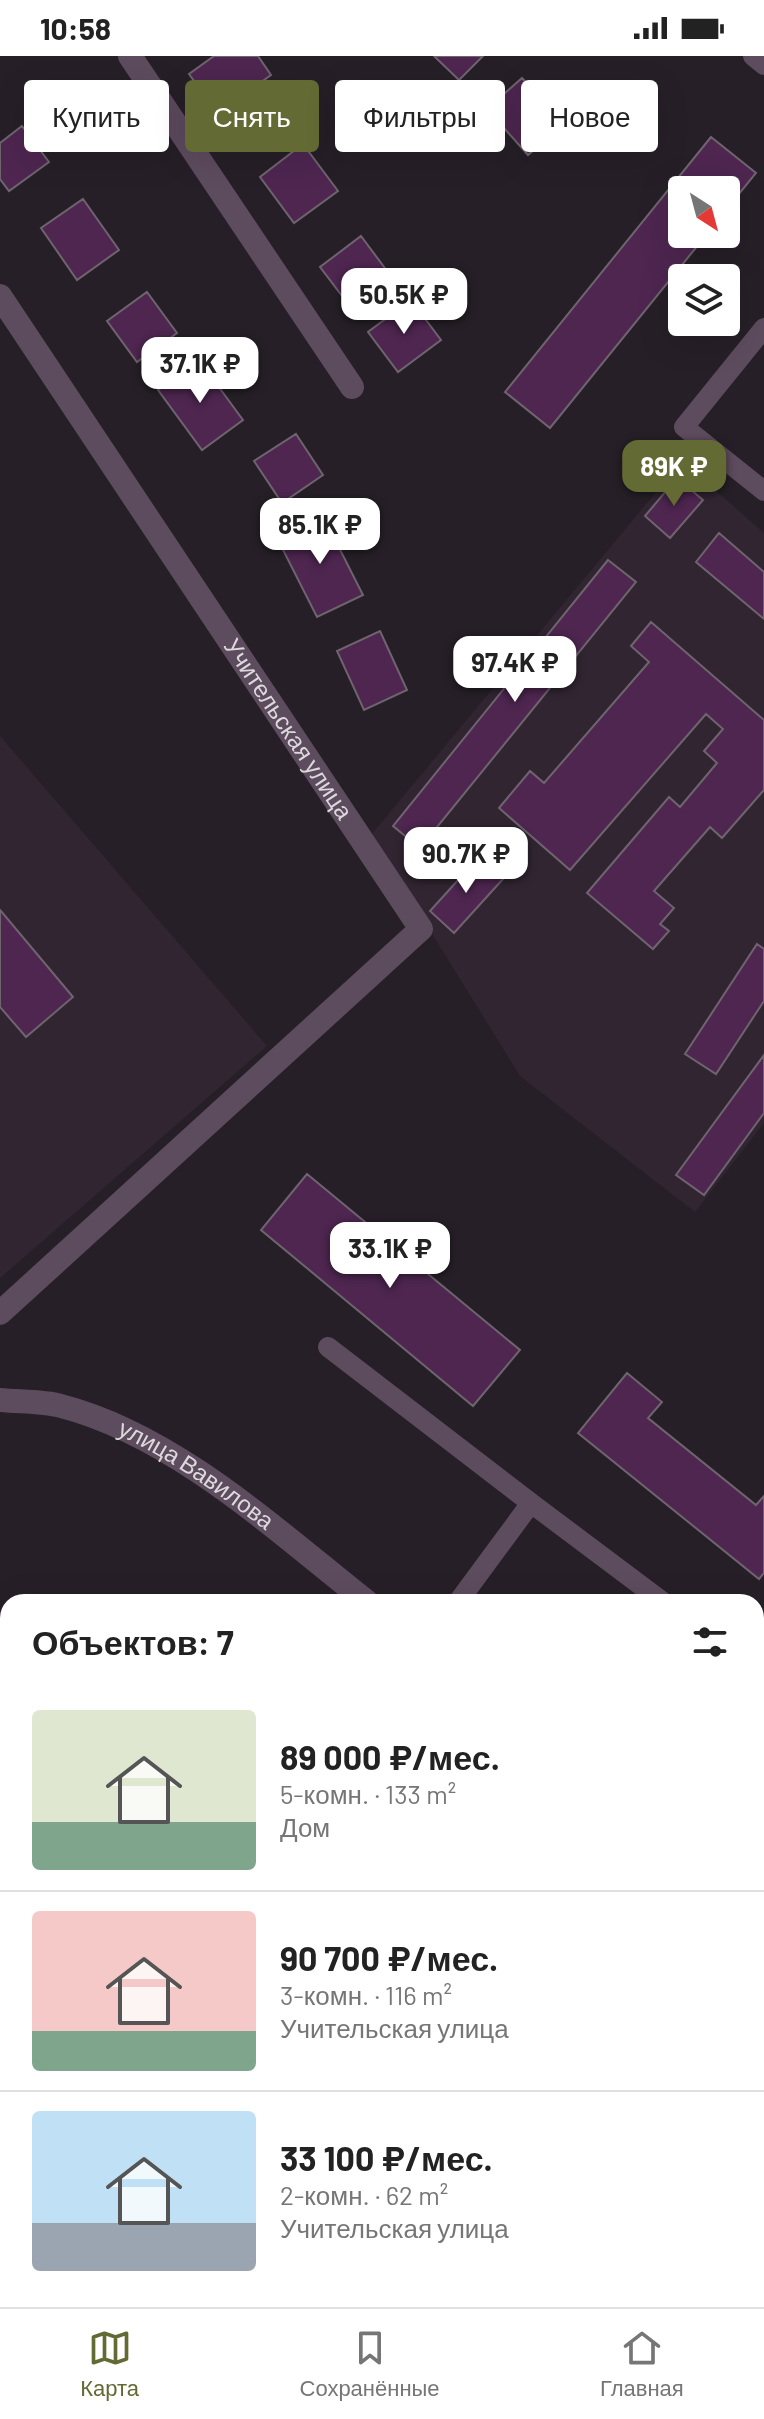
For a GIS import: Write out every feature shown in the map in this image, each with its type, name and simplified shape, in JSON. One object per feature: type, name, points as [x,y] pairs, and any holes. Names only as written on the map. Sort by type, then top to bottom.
[{"type":"street","points":[[130,56],[352,387]]},
{"type":"street","name":"Учительская улица","points":[[0,296],[421,929],[0,1313]]},
{"type":"street","name":"улица Вавилова","points":[[0,1400],[60,1406],[119,1429],[171,1456],[233,1496],[357,1594]]},
{"type":"lane","points":[[753,56],[764,65]]},
{"type":"lane","points":[[764,328],[684,427],[764,491]]},
{"type":"lane","points":[[328,1347],[652,1594]]},
{"type":"lane","points":[[464,1594],[531,1503]]},
{"type":"shaded area","points":[[682,461],[764,533],[764,1123],[695,1212],[520,1076],[371,835]]},
{"type":"shaded area","points":[[0,736],[267,1046],[0,1278]]},
{"type":"building","points":[[214,56],[258,56],[271,75],[264,80],[193,80],[189,74]]},
{"type":"building","points":[[434,56],[483,56],[459,80]]},
{"type":"building","points":[[522,78],[524,80],[521,80],[521,147],[505,129],[505,93]]},
{"type":"building","points":[[22,126],[24,152],[42,152],[49,162],[9,191],[0,179],[0,143]]},
{"type":"building","points":[[711,137],[756,173],[740,193],[740,176],[679,176]]},
{"type":"building","points":[[293,152],[309,152],[338,191],[294,223],[260,177]]},
{"type":"building","points":[[668,190],[668,248],[696,248],[683,264],[668,264],[668,282],[550,428],[505,392]]},
{"type":"building","points":[[83,199],[119,250],[77,280],[41,228]]},
{"type":"building","points":[[361,236],[390,275],[349,305],[320,267]]},
{"type":"building","points":[[147,292],[177,333],[137,362],[107,321]]},
{"type":"building","points":[[411,300],[441,340],[398,372],[368,332]]},
{"type":"building","points":[[199,360],[243,420],[202,450],[158,390]]},
{"type":"building","points":[[296,434],[323,475],[282,503],[254,461]]},
{"type":"building","points":[[677,478],[703,500],[670,538],[645,516]]},
{"type":"building","points":[[322,514],[363,595],[317,617],[276,536]]},
{"type":"building","points":[[719,533],[764,572],[764,619],[696,562]]},
{"type":"building","points":[[608,560],[636,582],[420,848],[393,826]]},
{"type":"building","points":[[651,622],[764,720],[764,790],[722,838],[710,827],[654,891],[674,908],[660,924],[669,931],[653,949],[587,893],[669,797],[680,807],[717,763],[704,751],[723,729],[706,714],[570,870],[499,808],[530,771],[544,783],[649,662],[631,646]]},
{"type":"building","points":[[380,631],[407,690],[364,710],[337,651]]},
{"type":"building","points":[[479,857],[503,879],[454,933],[430,911]]},
{"type":"building","points":[[0,910],[73,997],[26,1037],[0,1007]]},
{"type":"building","points":[[757,944],[764,949],[764,1001],[716,1074],[685,1054]]},
{"type":"building","points":[[764,1055],[764,1113],[704,1195],[676,1175]]},
{"type":"building","points":[[307,1174],[520,1350],[473,1406],[261,1230]]},
{"type":"building","points":[[627,1373],[662,1402],[648,1418],[756,1505],[764,1496],[764,1573],[759,1579],[578,1433]]}]
